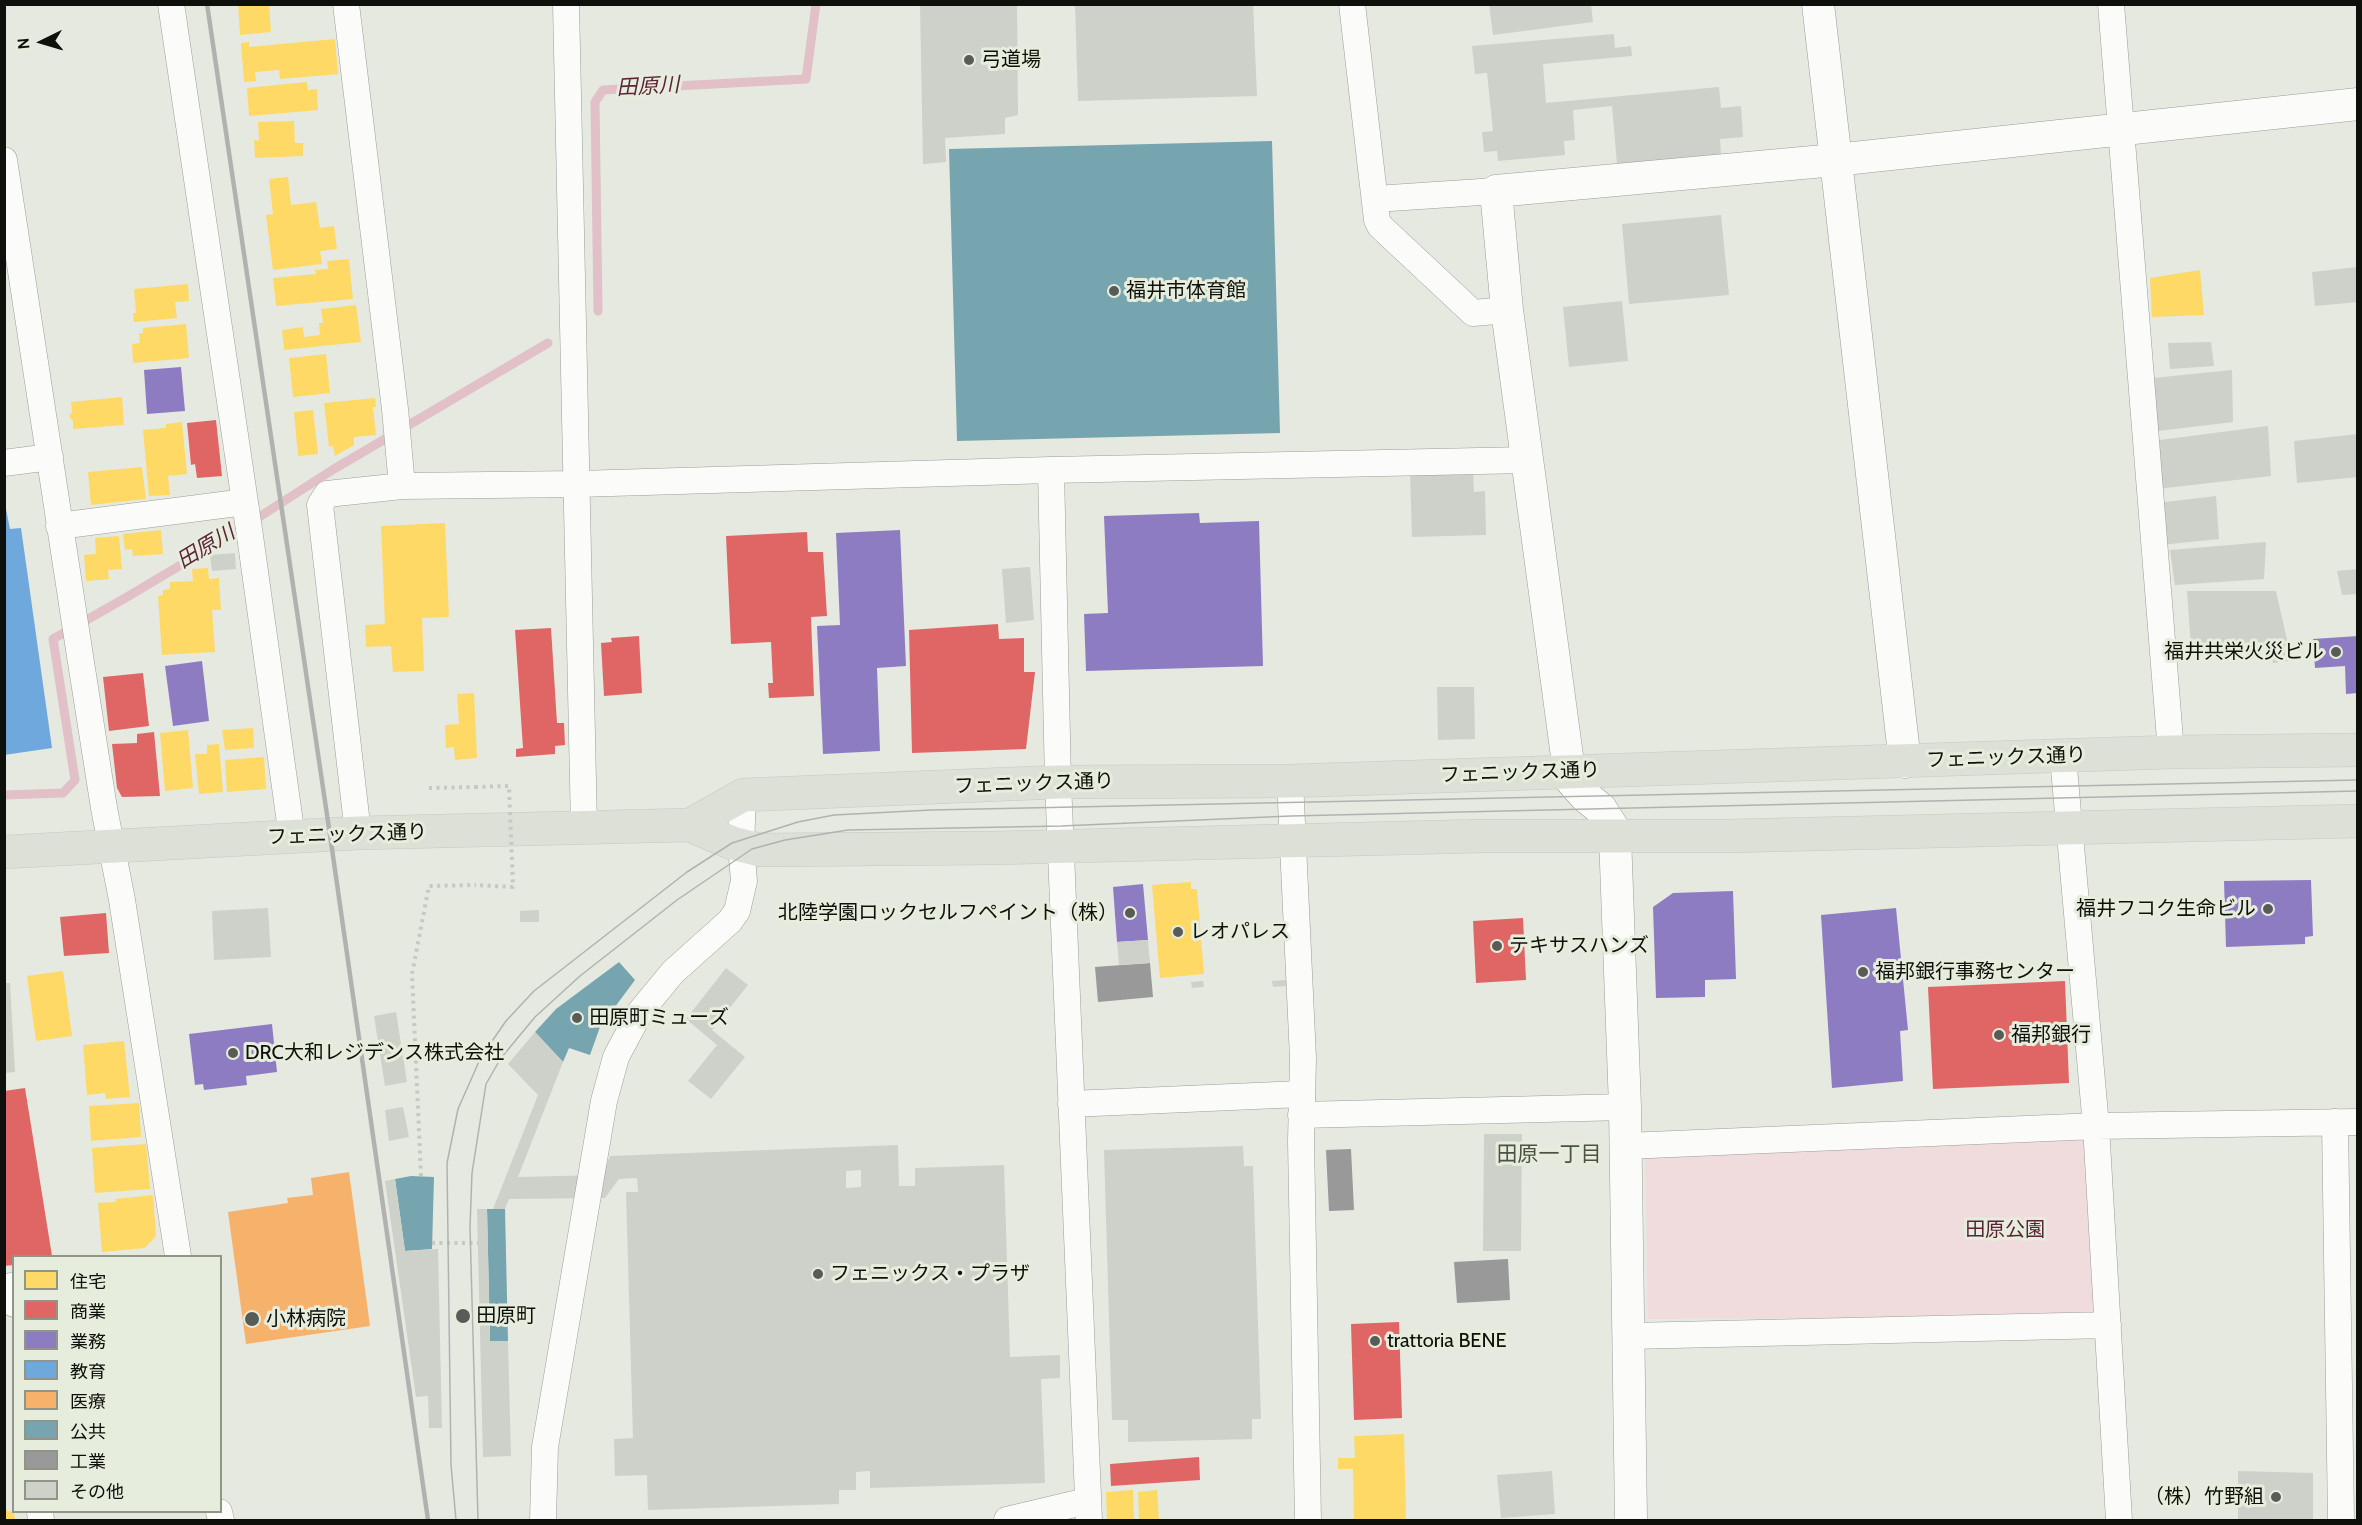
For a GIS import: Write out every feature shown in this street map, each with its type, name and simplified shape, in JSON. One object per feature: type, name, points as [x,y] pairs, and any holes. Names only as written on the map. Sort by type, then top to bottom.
[{"type":"main road","name":"フェニックス通り","points":[[690,825],[743,795],[1058,782],[1290,781],[2171,752],[2358,750]]},
{"type":"main road","name":"フェニックス通り","points":[[4,852],[358,833],[690,825],[741,846],[760,850],[994,848],[1291,840],[1729,836],[2358,821]]},
{"type":"street","points":[[171,4],[292,837]]},
{"type":"street","points":[[346,4],[395,409],[402,486]]},
{"type":"street","points":[[566,4],[584,827]]},
{"type":"street","points":[[1352,4],[1380,226],[1473,313],[1507,310]]},
{"type":"street","points":[[1818,4],[1905,762]]},
{"type":"street","points":[[2111,4],[2171,752]]},
{"type":"street","points":[[1375,199],[1496,191],[1835,160],[2358,104]]},
{"type":"street","points":[[4,160],[59,526],[111,847],[122,900],[178,1255]]},
{"type":"street","points":[[1496,191],[1507,310],[1569,771],[1571,780],[1601,809],[1615,836],[1626,1146],[1631,1521]]},
{"type":"street","points":[[4,463],[50,457]]},
{"type":"street","points":[[358,833],[320,505],[327,494],[402,486],[578,484],[1051,470],[1527,460]]},
{"type":"street","points":[[1007,1521],[1088,1511],[1058,782],[1051,470]]},
{"type":"street","points":[[59,526],[245,505]]},
{"type":"street","points":[[2063,757],[2096,1126],[2119,1521]]},
{"type":"street","points":[[1290,781],[1303,1058],[1301,1104],[1308,1521]]},
{"type":"street","points":[[543,1521],[545,1447],[604,1101],[616,1057],[646,1004],[673,972],[737,912],[744,881],[741,846],[743,795]]},
{"type":"street","points":[[1071,1104],[1625,1107]]},
{"type":"street","points":[[1626,1146],[2096,1126],[2347,1122],[2341,1521]]},
{"type":"street","points":[[1630,1336],[2108,1325]]},
{"type":"path","points":[[421,1176],[412,974],[429,886],[513,887],[509,786],[429,788]]},
{"type":"path","points":[[432,1244],[478,1243]]},
{"type":"green space","name":"田原公園","points":[[2088,1139],[2098,1317],[1648,1319],[1645,1157]]},
{"type":"building: 住宅","points":[[238,4],[269,4],[271,32],[240,35]]},
{"type":"building: 住宅","points":[[335,39],[338,74],[280,79],[279,70],[255,72],[256,81],[244,82],[241,43],[249,42],[249,47]]},
{"type":"building: 住宅","points":[[307,82],[308,90],[317,89],[318,110],[249,116],[247,88]]},
{"type":"building: 住宅","points":[[294,121],[295,143],[303,143],[303,156],[255,158],[254,140],[259,141],[258,122]]},
{"type":"building: 住宅","points":[[288,177],[291,205],[316,202],[320,228],[334,226],[337,249],[320,251],[322,264],[273,270],[266,215],[273,214],[269,179]]},
{"type":"building: 住宅","points":[[349,259],[353,299],[276,306],[273,278],[316,274],[315,270],[328,269],[327,261]]},
{"type":"building: 住宅","points":[[2200,270],[2204,315],[2152,317],[2150,278]]},
{"type":"building: 住宅","points":[[188,284],[189,301],[175,302],[177,318],[134,322],[133,313],[136,313],[134,289]]},
{"type":"building: 住宅","points":[[356,305],[361,342],[284,350],[282,330],[303,327],[304,337],[320,335],[319,323],[323,323],[321,309]]},
{"type":"building: 住宅","points":[[186,324],[189,358],[133,363],[132,344],[140,343],[139,333],[143,333],[143,328]]},
{"type":"building: 住宅","points":[[326,354],[330,393],[293,397],[289,358]]},
{"type":"building: 住宅","points":[[122,397],[124,425],[73,429],[73,421],[69,416],[72,412],[71,402]]},
{"type":"building: 住宅","points":[[375,398],[376,407],[373,407],[376,435],[354,437],[354,445],[335,456],[333,446],[329,447],[324,403]]},
{"type":"building: 住宅","points":[[313,410],[318,454],[298,456],[294,412]]},
{"type":"building: 住宅","points":[[182,422],[187,474],[168,476],[170,495],[149,496],[143,430],[166,428],[166,424]]},
{"type":"building: 住宅","points":[[142,467],[146,499],[91,505],[88,472]]},
{"type":"building: 住宅","points":[[445,523],[449,617],[422,618],[424,671],[393,672],[391,646],[366,647],[365,625],[385,624],[381,526]]},
{"type":"building: 住宅","points":[[161,530],[163,554],[133,556],[132,549],[125,550],[123,534]]},
{"type":"building: 住宅","points":[[119,536],[122,569],[108,570],[109,579],[86,581],[84,555],[96,554],[95,538]]},
{"type":"building: 住宅","points":[[208,568],[209,579],[219,578],[221,610],[212,610],[215,652],[162,655],[158,596],[163,595],[163,590],[170,589],[170,582],[193,581],[192,569]]},
{"type":"building: 住宅","points":[[474,693],[477,758],[455,760],[454,747],[446,748],[445,725],[459,724],[457,694]]},
{"type":"building: 住宅","points":[[253,728],[254,748],[225,750],[222,730]]},
{"type":"building: 住宅","points":[[188,730],[193,788],[165,791],[160,733]]},
{"type":"building: 住宅","points":[[219,744],[223,792],[199,794],[195,754],[207,754],[207,745]]},
{"type":"building: 住宅","points":[[264,757],[266,789],[227,792],[225,760]]},
{"type":"building: 住宅","name":"レオパレス","points":[[1191,882],[1191,889],[1197,889],[1204,974],[1160,978],[1152,885]]},
{"type":"building: 住宅","points":[[63,971],[72,1036],[36,1041],[27,976]]},
{"type":"building: 住宅","points":[[124,1041],[130,1097],[106,1099],[105,1093],[87,1095],[83,1045]]},
{"type":"building: 住宅","points":[[139,1103],[141,1137],[91,1141],[89,1106]]},
{"type":"building: 住宅","points":[[146,1144],[150,1189],[95,1193],[92,1148]]},
{"type":"building: 住宅","points":[[153,1195],[156,1236],[145,1248],[102,1252],[98,1203]]},
{"type":"building: 住宅","points":[[1404,1434],[1406,1520],[1354,1520],[1353,1469],[1338,1469],[1338,1458],[1355,1458],[1354,1436]]},
{"type":"building: 住宅","points":[[1133,1490],[1134,1520],[1107,1520],[1106,1492]]},
{"type":"building: 住宅","points":[[1157,1490],[1159,1520],[1139,1520],[1138,1492]]},
{"type":"building: 住宅","points":[[4,1502],[7,1511],[14,1513],[15,1520],[4,1520]]},
{"type":"building: 商業","points":[[216,420],[222,476],[197,478],[195,464],[191,465],[187,423]]},
{"type":"building: 商業","points":[[807,532],[808,552],[823,552],[827,616],[811,617],[814,696],[769,698],[768,683],[773,683],[771,642],[731,644],[726,536]]},
{"type":"building: 商業","points":[[998,624],[999,639],[1024,638],[1024,672],[1035,672],[1026,749],[912,753],[909,630]]},
{"type":"building: 商業","points":[[551,628],[557,723],[564,723],[565,745],[555,746],[555,754],[516,757],[516,749],[523,748],[515,630]]},
{"type":"building: 商業","points":[[639,636],[642,693],[604,696],[601,643],[612,642],[611,638]]},
{"type":"building: 商業","points":[[143,673],[149,726],[109,731],[103,677]]},
{"type":"building: 商業","points":[[154,732],[160,796],[122,797],[117,788],[112,744],[137,743],[137,734]]},
{"type":"building: 商業","points":[[106,913],[109,953],[64,956],[60,917]]},
{"type":"building: 商業","points":[[1523,918],[1526,980],[1476,983],[1473,921]]},
{"type":"building: 商業","name":"福邦銀行","points":[[2065,981],[2069,1083],[1933,1089],[1928,987]]},
{"type":"building: 商業","points":[[25,1088],[52,1255],[12,1255],[12,1265],[4,1266],[4,1091]]},
{"type":"building: 商業","points":[[1399,1322],[1402,1418],[1354,1420],[1351,1324]]},
{"type":"building: 商業","points":[[1199,1457],[1200,1480],[1111,1486],[1110,1464]]},
{"type":"building: 業務","points":[[181,367],[185,411],[147,414],[144,370]]},
{"type":"building: 業務","points":[[1199,513],[1200,523],[1259,521],[1263,666],[1086,671],[1084,614],[1108,613],[1104,516]]},
{"type":"building: 業務","points":[[900,530],[906,666],[877,668],[880,751],[823,754],[817,626],[840,625],[836,533]]},
{"type":"building: 業務","name":"福井共栄火災ビル","points":[[2358,636],[2358,693],[2346,694],[2345,666],[2315,668],[2313,639]]},
{"type":"building: 業務","points":[[202,661],[209,721],[173,726],[165,666]]},
{"type":"building: 業務","name":"福井フコク生命ビル","points":[[2311,880],[2313,936],[2305,937],[2305,944],[2226,947],[2224,881]]},
{"type":"building: 業務","name":"北陸学園ロックセルフペイント（株）","points":[[1143,884],[1148,940],[1117,942],[1113,887]]},
{"type":"building: 業務","points":[[1733,891],[1736,979],[1705,980],[1705,997],[1656,998],[1653,907],[1673,893]]},
{"type":"building: 業務","name":"福邦銀行事務センター","points":[[1896,908],[1908,1030],[1900,1031],[1903,1081],[1832,1088],[1821,915]]},
{"type":"building: 業務","name":"DRC大和レジデンス株式会社","points":[[272,1024],[277,1072],[246,1076],[247,1085],[204,1090],[203,1084],[195,1085],[189,1034]]},
{"type":"building: 教育","points":[[4,499],[10,529],[21,528],[52,748],[4,755]]},
{"type":"building: 医療","points":[[349,1172],[370,1326],[246,1344],[228,1212],[288,1203],[287,1198],[313,1195],[311,1178]]},
{"type":"building: 公共","name":"福井市体育館","points":[[1272,141],[1280,433],[957,441],[949,149]]},
{"type":"building: 公共","name":"田原町ミューズ","points":[[619,962],[635,980],[600,1027],[590,1055],[569,1048],[563,1062],[535,1032],[556,1009]]},
{"type":"building: 公共","points":[[411,1176],[434,1177],[432,1249],[405,1251],[395,1179]]},
{"type":"building: 公共","points":[[487,1209],[505,1209],[508,1341],[490,1341]]},
{"type":"building: 工業","points":[[1150,963],[1153,997],[1098,1002],[1095,967]]},
{"type":"building: 工業","points":[[1351,1149],[1354,1210],[1329,1211],[1326,1150]]},
{"type":"building: 工業","points":[[1508,1259],[1510,1300],[1457,1303],[1454,1262]]},
{"type":"building: その他","name":"弓道場","points":[[920,4],[1017,4],[1018,115],[1005,118],[1005,134],[945,138],[946,162],[923,164]]},
{"type":"building: その他","points":[[1075,4],[1253,4],[1257,96],[1078,101]]},
{"type":"building: その他","points":[[1489,4],[1591,4],[1593,22],[1493,35]]},
{"type":"building: その他","points":[[1614,34],[1615,48],[1631,46],[1632,56],[1543,64],[1546,103],[1719,87],[1721,108],[1741,106],[1743,137],[1720,139],[1721,155],[1617,164],[1612,106],[1573,110],[1575,140],[1564,141],[1565,155],[1498,161],[1497,151],[1484,152],[1482,132],[1493,131],[1487,73],[1475,74],[1472,46]]},
{"type":"building: その他","points":[[1721,215],[1729,295],[1629,304],[1622,224]]},
{"type":"building: その他","points":[[2358,267],[2358,302],[2315,306],[2312,272]]},
{"type":"building: その他","points":[[1622,301],[1628,361],[1569,367],[1563,307]]},
{"type":"building: その他","points":[[2211,342],[2214,366],[2170,369],[2168,343]]},
{"type":"building: その他","points":[[2232,370],[2233,422],[2158,431],[2153,378]]},
{"type":"building: その他","points":[[2268,426],[2271,476],[2157,489],[2152,441]]},
{"type":"building: その他","points":[[2358,434],[2358,477],[2297,483],[2294,441]]},
{"type":"building: その他","points":[[1473,471],[1474,492],[1485,491],[1486,535],[1412,537],[1410,473]]},
{"type":"building: その他","points":[[2216,496],[2219,539],[2160,545],[2157,503]]},
{"type":"building: その他","points":[[2266,542],[2264,579],[2175,585],[2170,550]]},
{"type":"building: その他","points":[[235,553],[236,569],[212,571],[210,555]]},
{"type":"building: その他","points":[[1030,567],[1034,620],[1006,623],[1002,569]]},
{"type":"building: その他","points":[[2358,569],[2358,594],[2342,595],[2337,571]]},
{"type":"building: その他","points":[[2187,591],[2276,591],[2288,644],[2288,661],[2273,663],[2269,642],[2191,647]]},
{"type":"building: その他","points":[[1437,687],[1474,687],[1475,739],[1438,740]]},
{"type":"building: その他","points":[[268,908],[271,957],[214,960],[212,911]]},
{"type":"building: その他","points":[[539,910],[539,922],[520,922],[520,911]]},
{"type":"building: その他","points":[[1148,940],[1150,963],[1119,965],[1117,942]]},
{"type":"building: その他","points":[[726,968],[748,985],[712,1030],[745,1057],[711,1099],[688,1081],[717,1045],[686,1019]]},
{"type":"building: その他","points":[[1286,980],[1286,986],[1273,987],[1272,981]]},
{"type":"building: その他","points":[[1203,981],[1204,987],[1192,988],[1191,982]]},
{"type":"building: その他","points":[[4,983],[10,983],[15,1072],[4,1073]]},
{"type":"building: その他","points":[[396,1012],[407,1082],[385,1086],[374,1016]]},
{"type":"building: その他","name":"フェニックス・プラザ","points":[[535,1032],[563,1062],[518,1177],[602,1175],[610,1156],[898,1145],[899,1186],[915,1186],[915,1168],[1004,1165],[1010,1357],[1060,1355],[1060,1378],[1041,1379],[1045,1483],[870,1488],[870,1471],[856,1472],[856,1490],[839,1490],[839,1504],[648,1510],[647,1475],[615,1476],[614,1439],[633,1438],[626,1192],[638,1192],[637,1178],[619,1179],[605,1198],[509,1199],[505,1209],[493,1209],[538,1095],[508,1064]],"holes":[[[861,1170],[861,1187],[846,1188],[846,1171]]]},
{"type":"building: その他","points":[[403,1107],[409,1137],[389,1141],[385,1110]]},
{"type":"building: その他","points":[[1484,1134],[1522,1134],[1521,1251],[1483,1251]]},
{"type":"building: その他","points":[[1243,1146],[1244,1166],[1253,1166],[1261,1419],[1252,1419],[1252,1439],[1128,1442],[1128,1420],[1112,1420],[1104,1150]]},
{"type":"building: その他","points":[[395,1179],[405,1251],[438,1249],[442,1428],[429,1428],[428,1396],[416,1397],[385,1181]]},
{"type":"building: その他","points":[[477,1209],[487,1209],[490,1341],[508,1341],[511,1456],[483,1457]]},
{"type":"building: その他","points":[[1552,1471],[1555,1514],[1501,1518],[1497,1475]]},
{"type":"building: その他","name":"（株）竹野組","points":[[2238,1471],[2313,1473],[2313,1520],[2238,1520]]},
{"type":"waterway","name":"田原川","points":[[598,311],[595,102],[603,90],[806,79],[816,4]]},
{"type":"waterway","name":"田原川","points":[[4,795],[63,793],[75,780],[53,639],[231,535],[334,469],[548,343]]},
{"type":"tram line","points":[[456,1520],[451,1465],[447,1163],[458,1109],[481,1057],[506,1021],[534,991],[687,872],[732,843],[798,822],[834,815],[931,810],[2358,780]]},
{"type":"tram line","points":[[478,1520],[470,1227],[472,1173],[486,1084],[501,1058],[535,1017],[580,976],[677,900],[752,849],[785,840],[848,830],[1061,826],[1291,816],[2358,791]]},
{"type":"railway","points":[[207,4],[330,835],[428,1520]]},
{"type":"place","name":"弓道場","points":[[969,60]]},
{"type":"place","name":"福井市体育館","points":[[1114,291]]},
{"type":"place","name":"福井共栄火災ビル","points":[[2336,652]]},
{"type":"place","name":"福井フコク生命ビル","points":[[2268,909]]},
{"type":"place","name":"北陸学園ロックセルフペイント（株）","points":[[1130,913]]},
{"type":"place","name":"レオパレス","points":[[1178,932]]},
{"type":"place","name":"テキサスハンズ","points":[[1497,946]]},
{"type":"place","name":"福邦銀行事務センター","points":[[1863,972]]},
{"type":"place","name":"田原町ミューズ","points":[[577,1018]]},
{"type":"place","name":"福邦銀行","points":[[1999,1035]]},
{"type":"place","name":"DRC大和レジデンス株式会社","points":[[233,1053]]},
{"type":"place","name":"フェニックス・プラザ","points":[[818,1274]]},
{"type":"place","name":"田原町","points":[[463,1316]]},
{"type":"place","name":"小林病院","points":[[252,1319]]},
{"type":"place","name":"trattoria BENE","points":[[1375,1341]]},
{"type":"place","name":"（株）竹野組","points":[[2276,1497]]},
{"type":"district","name":"田原一丁目","points":[[1549,1155]]}]
